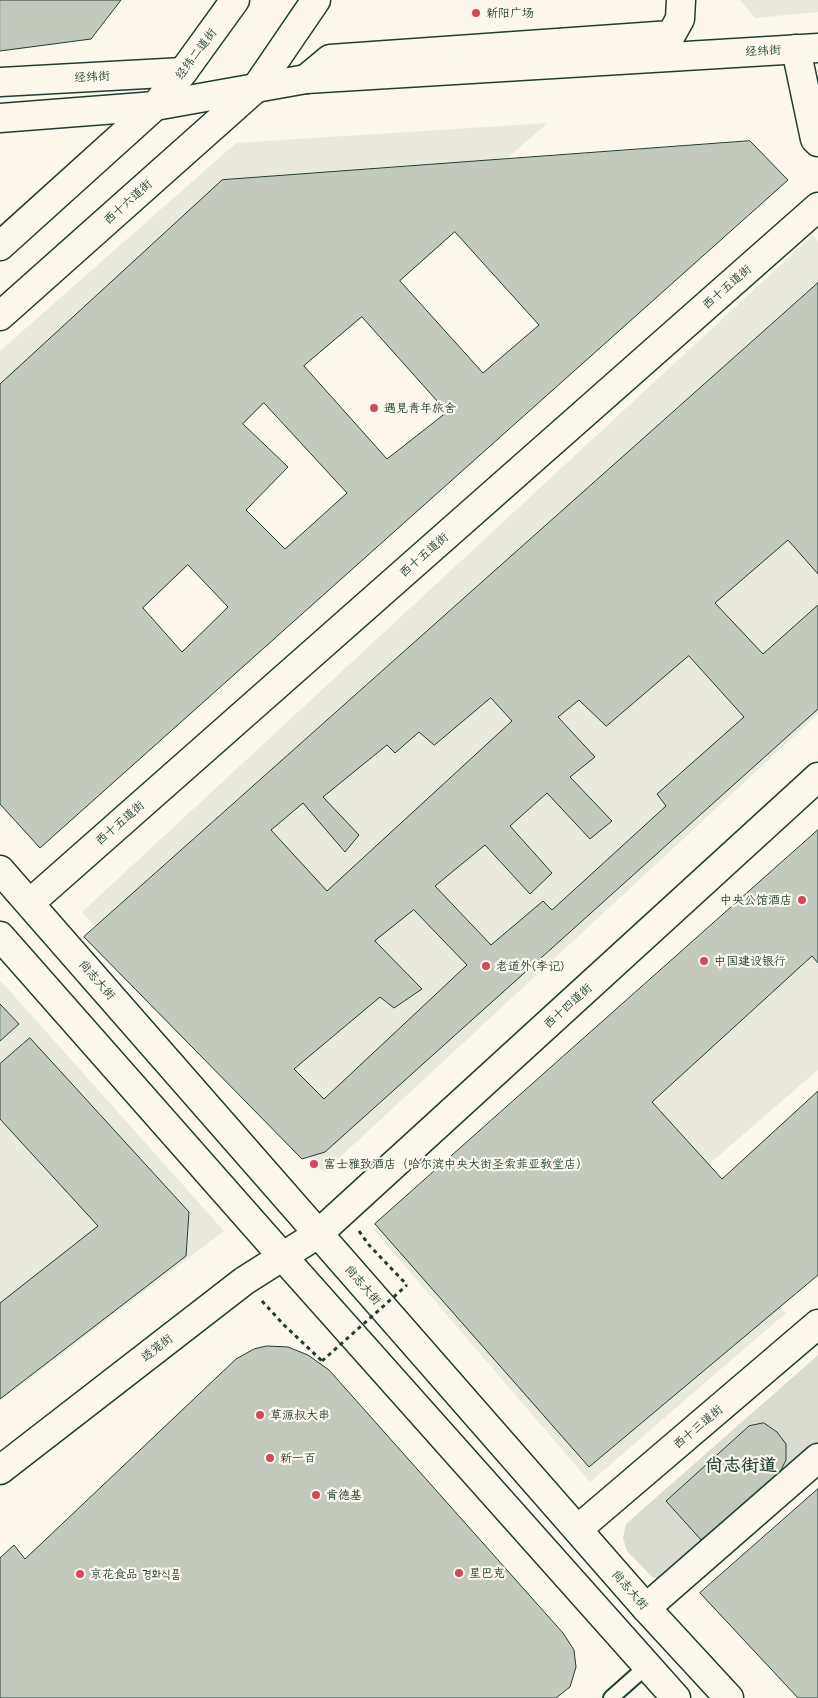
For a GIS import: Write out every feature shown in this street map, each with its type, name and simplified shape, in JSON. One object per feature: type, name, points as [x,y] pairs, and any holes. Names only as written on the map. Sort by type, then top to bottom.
[{"type":"main road","name":"经纬二道街","points":[[154,106],[183,72],[235,0]]},
{"type":"main road","points":[[256,88],[316,0]]},
{"type":"main road","points":[[306,79],[330,59],[671,35],[680,19],[681,0]]},
{"type":"main road","name":"经纬街","points":[[154,106],[306,79],[807,49]]},
{"type":"main road","points":[[807,49],[815,138],[818,142]]},
{"type":"main road","name":"经纬街","points":[[0,82],[183,72]]},
{"type":"main road","name":"西十六道街","points":[[0,316],[256,88]]},
{"type":"main road","points":[[0,118],[154,106]]},
{"type":"main road","points":[[0,246],[154,106]]},
{"type":"main road","name":"西十五道街","points":[[30,904],[818,207]]},
{"type":"main road","name":"西十四道街","points":[[318,1234],[818,777]]},
{"type":"main road","name":"尚志大街","points":[[0,870],[646,1608],[729,1698]]},
{"type":"main road","points":[[0,936],[676,1698]]},
{"type":"main road","name":"透笼街","points":[[0,1470],[244,1281],[318,1234]]},
{"type":"main road","name":"西十三道街","points":[[578,1529],[818,1324]]},
{"type":"main road","points":[[646,1608],[818,1458]]},
{"type":"lane","points":[[611,1698],[647,1666]]},
{"type":"path","points":[[284,1325],[322,1361],[407,1285],[369,1245]]},
{"type":"shaded area","points":[[740,0],[818,0],[818,12],[755,18]]},
{"type":"shaded area","points":[[548,123],[0,593],[0,351],[236,143]]},
{"type":"shaded area","points":[[813,235],[818,241],[818,714],[324,1172],[82,912]]},
{"type":"shaded area","points":[[818,848],[818,1070],[680,1189],[786,1313],[590,1482],[374,1230]]},
{"type":"shaded area","points":[[0,980],[224,1231],[0,1401]]},
{"type":"shaded area","points":[[818,1355],[818,1451],[779,1474],[786,1457],[783,1439],[764,1423],[749,1426],[666,1501],[709,1547],[666,1580],[652,1577],[627,1551],[623,1538],[626,1524]]},
{"type":"building","points":[[0,0],[121,0],[91,39],[0,51]]},
{"type":"building","points":[[750,141],[788,180],[40,848],[0,804],[0,384],[222,180]],"holes":[[[455,232],[539,325],[483,373],[400,281]],[[362,317],[447,412],[387,459],[304,366]],[[264,403],[347,493],[285,549],[246,510],[288,467],[243,424]],[[188,565],[228,607],[182,652],[143,608]]]},
{"type":"building","points":[[818,283],[818,574],[788,540],[715,603],[763,654],[818,605],[818,709],[325,1152],[302,1159],[84,937]],"holes":[[[689,656],[744,717],[657,794],[666,806],[552,910],[543,901],[491,945],[435,886],[485,845],[530,894],[552,873],[510,826],[547,793],[590,839],[612,821],[570,777],[595,757],[558,717],[579,700],[606,726]],[[491,698],[512,721],[327,891],[271,830],[303,803],[345,852],[359,835],[323,797],[387,745],[395,753],[419,732],[434,745]],[[414,910],[467,965],[324,1099],[294,1069],[380,997],[394,1008],[422,989],[375,941]]]},
{"type":"building","points":[[818,830],[818,963],[812,956],[652,1102],[722,1179],[818,1091],[818,1275],[589,1467],[375,1224]]},
{"type":"building","points":[[0,1004],[19,1024],[0,1041]]},
{"type":"building","points":[[30,1038],[189,1212],[186,1256],[0,1399],[0,1303],[98,1226],[0,1119],[0,1064]]},
{"type":"building","name":"新一百","points":[[267,1346],[288,1347],[308,1355],[329,1370],[563,1633],[574,1650],[576,1667],[570,1687],[556,1698],[0,1698],[0,1558],[14,1545],[25,1559],[236,1359],[254,1349]]},
{"type":"building","points":[[764,1423],[777,1432],[786,1444],[786,1460],[779,1474],[703,1542],[666,1501],[749,1426]]},
{"type":"building","points":[[818,1489],[818,1698],[798,1698],[700,1593]]},
{"type":"place","name":"新阳广场","points":[[476,13]]},
{"type":"place","name":"遇見青年旅舍","points":[[374,408]]},
{"type":"place","name":"中央公馆酒店","points":[[802,900]]},
{"type":"place","name":"中国建设银行","points":[[704,961]]},
{"type":"place","name":"老道外(李记)","points":[[486,966]]},
{"type":"place","name":"富士雅致酒店（哈尔滨中央大街圣索菲亚教堂店）","points":[[314,1164]]},
{"type":"place","name":"草源叔大串","points":[[260,1415]]},
{"type":"place","name":"新一百","points":[[270,1458]]},
{"type":"place","name":"肯德基","points":[[316,1495]]},
{"type":"place","name":"星巴克","points":[[459,1573]]},
{"type":"place","name":"京花食品 경화식품","points":[[80,1574]]},
{"type":"district","name":"尚志街道","points":[[741,1465]]}]
